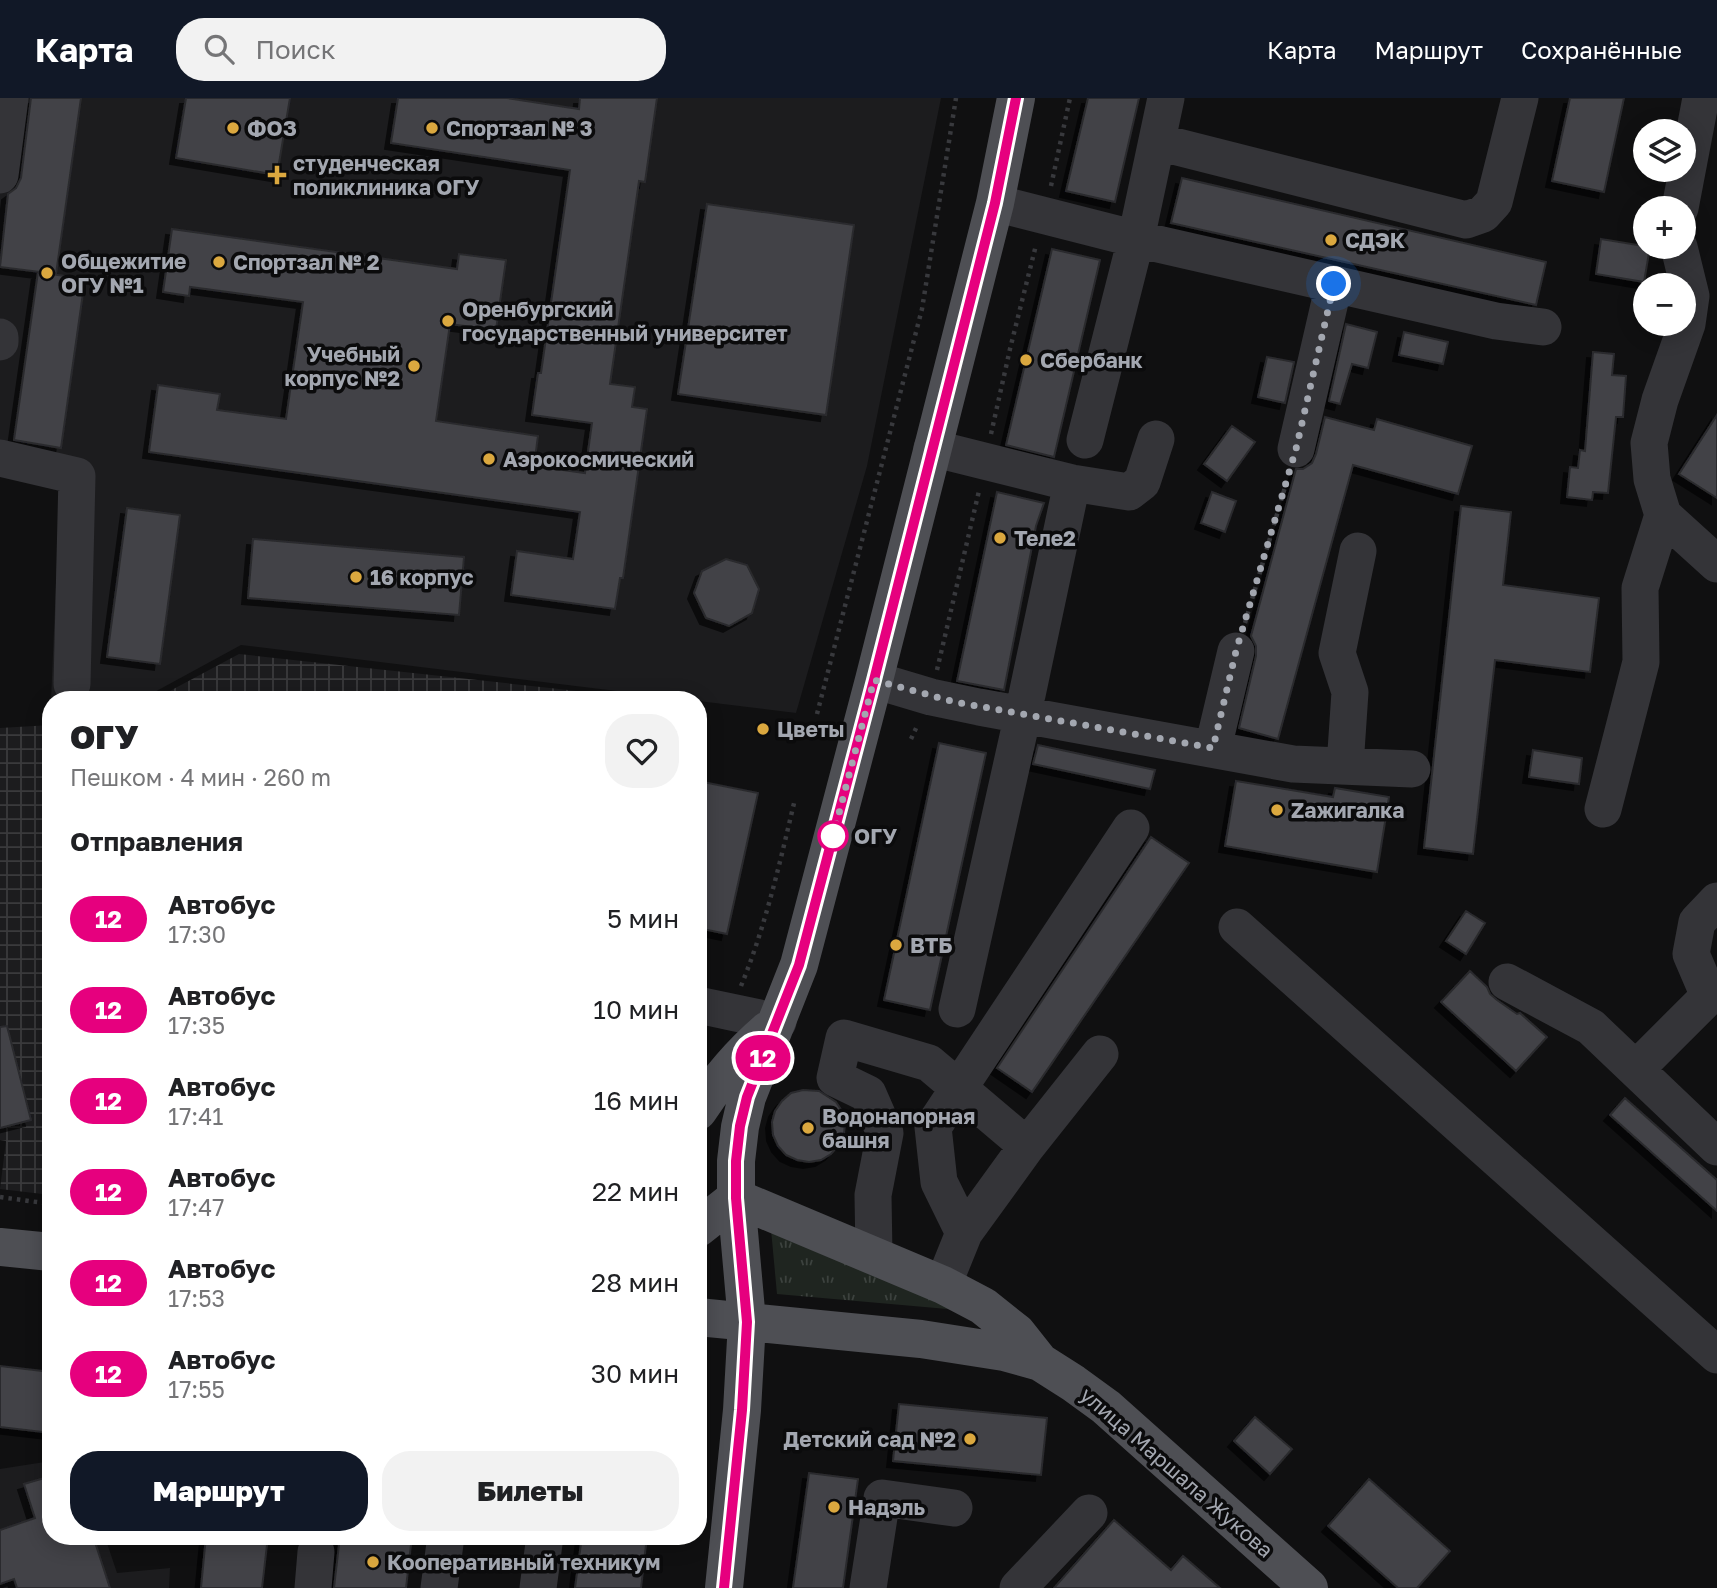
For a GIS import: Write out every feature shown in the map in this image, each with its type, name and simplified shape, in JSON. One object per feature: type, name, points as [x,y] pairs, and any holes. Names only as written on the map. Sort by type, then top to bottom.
[{"type":"main road","points":[[724,1588],[742,1410],[747,1322],[736,1198],[740,1126],[747,1097],[799,965],[995,203],[1016,98]]},
{"type":"main road","points":[[707,1096],[746,1049],[778,1022]]},
{"type":"main road","points":[[707,1221],[736,1198]]},
{"type":"main road","name":"улица Маршала Жукова","points":[[736,1198],[943,1284],[983,1306],[1017,1333],[1040,1362]]},
{"type":"main road","points":[[0,1247],[42,1251]]},
{"type":"main road","name":"улица Маршала Жукова","points":[[707,1318],[921,1339],[1004,1352],[1040,1362],[1106,1407],[1310,1588]]},
{"type":"street","points":[[0,175],[10,98]]},
{"type":"street","points":[[1085,440],[1136,239],[1166,98]]},
{"type":"street","points":[[1158,142],[1466,220],[1483,214],[1494,202],[1520,98]]},
{"type":"street","points":[[1682,196],[1701,98]]},
{"type":"street","points":[[995,203],[1136,239],[1496,321],[1543,327]]},
{"type":"street","points":[[1682,259],[1691,296],[1687,324],[1660,400],[1649,443],[1652,479],[1663,515],[1717,564]]},
{"type":"street","points":[[1296,449],[1334,284]]},
{"type":"street","points":[[932,448],[1072,483],[1129,492],[1142,482],[1156,439]]},
{"type":"street","points":[[0,458],[77,475],[72,684]]},
{"type":"street","points":[[957,1009],[1072,483]]},
{"type":"street","points":[[1603,809],[1641,662],[1640,588],[1663,515]]},
{"type":"street","points":[[1345,766],[1350,692],[1337,653],[1358,551]]},
{"type":"street","points":[[1213,748],[1236,651]]},
{"type":"street","points":[[874,680],[931,697],[1025,705],[1293,764],[1412,769]]},
{"type":"street","points":[[964,1233],[939,1182],[933,1127],[1130,828]]},
{"type":"street","points":[[1637,1068],[1713,992],[1691,954],[1697,922],[1717,901]]},
{"type":"street","points":[[1237,928],[1717,1355]]},
{"type":"street","points":[[1507,982],[1591,1027],[1717,1147]]},
{"type":"street","points":[[715,1008],[778,1022]]},
{"type":"street","points":[[874,1255],[873,1195],[885,1133],[868,1094],[835,1078],[844,1038],[929,1063],[1027,1146]]},
{"type":"street","points":[[943,1284],[964,1233],[1027,1146],[1100,1054]]},
{"type":"street","points":[[868,1588],[882,1498],[954,1508]]},
{"type":"street","points":[[1018,1588],[1089,1513]]},
{"type":"street","points":[[439,1588],[445,1545]]},
{"type":"street","points":[[538,1588],[544,1545]]},
{"type":"street","points":[[313,1588],[316,1552]]},
{"type":"path","points":[[817,714],[922,309],[956,98]]},
{"type":"path","points":[[911,739],[931,697],[1070,98]]},
{"type":"path","points":[[1236,651],[1296,449]]},
{"type":"path","points":[[715,1008],[755,951],[778,874],[795,799]]},
{"type":"path","points":[[0,1197],[42,1203]]},
{"type":"shaded area","name":"Оренбургский государственный университет","points":[[12,98],[941,98],[867,466],[796,713],[707,702],[707,691],[616,691],[241,645],[157,691],[51,691],[60,489],[0,476],[0,171]]},
{"type":"shaded area","points":[[239,654],[578,691],[170,691]]},
{"type":"shaded area","points":[[42,726],[42,1194],[0,1189],[6,1141],[0,1140],[0,728]]},
{"type":"shaded area","points":[[42,1462],[42,1545],[108,1545],[117,1573],[170,1568],[169,1588],[0,1588],[0,1469]]},
{"type":"green space","points":[[771,1229],[959,1310],[777,1294]]},
{"type":"building","points":[[31,98],[81,98],[56,274],[0,267],[8,194],[16,188],[21,178]]},
{"type":"building","name":"ФОЗ","points":[[186,98],[290,98],[277,175],[176,158]]},
{"type":"building","points":[[398,98],[507,98],[579,109],[580,98],[657,98],[645,182],[639,181],[610,384],[635,387],[632,407],[647,409],[623,578],[620,578],[615,609],[511,595],[517,551],[573,559],[580,512],[149,452],[158,385],[220,394],[217,410],[286,419],[303,302],[190,287],[189,296],[163,292],[172,229],[457,269],[459,254],[506,260],[496,330],[450,324],[436,421],[538,436],[534,466],[585,473],[592,423],[532,415],[538,373],[541,373],[570,170],[391,143]]},
{"type":"building","points":[[1088,98],[1139,98],[1115,202],[1066,191]]},
{"type":"building","points":[[1570,98],[1624,98],[1604,192],[1552,181]]},
{"type":"building","points":[[1182,178],[1546,262],[1536,305],[1171,223]]},
{"type":"building","points":[[707,204],[854,225],[826,415],[678,394]]},
{"type":"building","points":[[1601,239],[1633,244],[1633,259],[1648,259],[1646,273],[1633,273],[1633,280],[1596,274]]},
{"type":"building","points":[[1052,249],[1100,260],[1054,457],[1006,445]]},
{"type":"building","points":[[38,272],[85,279],[61,448],[14,440]]},
{"type":"building","points":[[1346,324],[1377,332],[1368,368],[1352,364],[1340,404],[1329,401]]},
{"type":"building","points":[[1404,332],[1448,342],[1443,364],[1399,355]]},
{"type":"building","points":[[1593,352],[1614,354],[1612,375],[1626,376],[1623,417],[1616,417],[1608,493],[1593,492],[1592,500],[1567,497],[1570,467],[1578,468],[1580,450],[1585,451]]},
{"type":"building","points":[[1267,357],[1294,362],[1285,403],[1258,397]]},
{"type":"building","points":[[1717,415],[1717,498],[1679,474]]},
{"type":"building","points":[[1325,417],[1374,430],[1377,419],[1472,446],[1458,494],[1353,465],[1278,739],[1239,728],[1256,656],[1256,646],[1251,636],[1296,469],[1303,469],[1312,463]]},
{"type":"building","points":[[1232,426],[1255,442],[1227,481],[1204,464]]},
{"type":"building","points":[[997,492],[1044,503],[1036,526],[1004,690],[957,681]]},
{"type":"building","points":[[1212,492],[1236,501],[1225,532],[1201,523]]},
{"type":"building","points":[[1461,506],[1511,512],[1503,585],[1599,598],[1590,672],[1495,660],[1473,854],[1424,848]]},
{"type":"building","points":[[127,508],[180,515],[160,664],[107,657]]},
{"type":"building","name":"16 корпус","points":[[253,539],[464,557],[459,615],[248,598]]},
{"type":"building","points":[[726,559],[747,565],[759,589],[752,613],[729,626],[706,618],[694,593],[702,571]]},
{"type":"building","points":[[939,743],[986,753],[930,1010],[884,1000]]},
{"type":"building","points":[[1038,745],[1155,770],[1150,789],[1033,764]]},
{"type":"building","points":[[1533,750],[1582,758],[1579,784],[1529,777]]},
{"type":"building","points":[[1236,781],[1333,797],[1335,788],[1389,797],[1377,872],[1225,846]]},
{"type":"building","points":[[707,783],[758,793],[727,934],[707,930]]},
{"type":"building","points":[[1151,837],[1189,863],[1032,1092],[997,1068]]},
{"type":"building","points":[[1466,911],[1485,923],[1466,954],[1446,941]]},
{"type":"building","points":[[1470,971],[1497,1000],[1517,1014],[1520,1013],[1547,1037],[1516,1071],[1441,1002]]},
{"type":"building","points":[[7,1026],[31,1120],[0,1128],[0,1027]]},
{"type":"building","name":"Водонапорная башня","points":[[803,1090],[819,1091],[836,1102],[845,1122],[839,1145],[821,1160],[809,1162],[786,1155],[773,1135],[775,1111],[791,1093]]},
{"type":"building","points":[[1625,1098],[1717,1180],[1717,1211],[1610,1115]]},
{"type":"building","points":[[0,1366],[42,1371],[42,1432],[0,1427]]},
{"type":"building","name":"Детский сад №2","points":[[899,1404],[1047,1418],[1041,1475],[893,1461]]},
{"type":"building","points":[[1255,1417],[1292,1449],[1270,1474],[1234,1441]]},
{"type":"building","points":[[809,1473],[858,1479],[843,1588],[793,1588]]},
{"type":"building","points":[[42,1479],[42,1545],[96,1545],[110,1588],[17,1588],[14,1579],[0,1584],[0,1530],[35,1518],[24,1484]]},
{"type":"building","points":[[1369,1479],[1450,1551],[1417,1588],[1398,1588],[1328,1526]]},
{"type":"building","points":[[1114,1520],[1171,1570],[1183,1556],[1220,1588],[1054,1588]]},
{"type":"building","points":[[205,1545],[267,1545],[262,1588],[201,1588]]},
{"type":"building","name":"Кооперативный техникум","points":[[339,1545],[411,1545],[406,1588],[334,1588]]},
{"type":"building","points":[[581,1545],[646,1545],[641,1588],[575,1588]]},
{"type":"bus line","name":"12","points":[[724,1588],[742,1410],[747,1322],[736,1198],[740,1126],[747,1097],[799,965],[995,203],[1016,98]]},
{"type":"place","name":"ФОЗ","points":[[233,128]]},
{"type":"place","name":"Спортзал № 3","points":[[432,128]]},
{"type":"place","name":"студенческая поликлиника ОГУ","points":[[277,175]]},
{"type":"place","name":"СДЭК","points":[[1331,240]]},
{"type":"place","name":"Спортзал № 2","points":[[219,262]]},
{"type":"place","name":"Общежитие ОГУ №1","points":[[47,273]]},
{"type":"place","name":"Оренбургский государственный университет","points":[[448,321]]},
{"type":"place","name":"Сбербанк","points":[[1026,360]]},
{"type":"place","name":"Учебный корпус №2","points":[[414,366]]},
{"type":"place","name":"Аэрокосмический","points":[[489,459]]},
{"type":"place","name":"Теле2","points":[[1000,538]]},
{"type":"place","name":"16 корпус","points":[[356,577]]},
{"type":"place","name":"Цветы","points":[[763,729]]},
{"type":"place","name":"Zажигалка","points":[[1277,810]]},
{"type":"place","name":"ОГУ","points":[[833,836]]},
{"type":"place","name":"ВТБ","points":[[896,945]]},
{"type":"place","name":"Водонапорная башня","points":[[808,1128]]},
{"type":"place","name":"Детский сад №2","points":[[970,1439]]},
{"type":"place","name":"Надэль","points":[[834,1507]]},
{"type":"place","name":"Кооперативный техникум","points":[[373,1562]]},
{"type":"route","points":[[833,836],[874,680],[955,702],[1213,748],[1236,651],[1296,449],[1334,284]]}]
